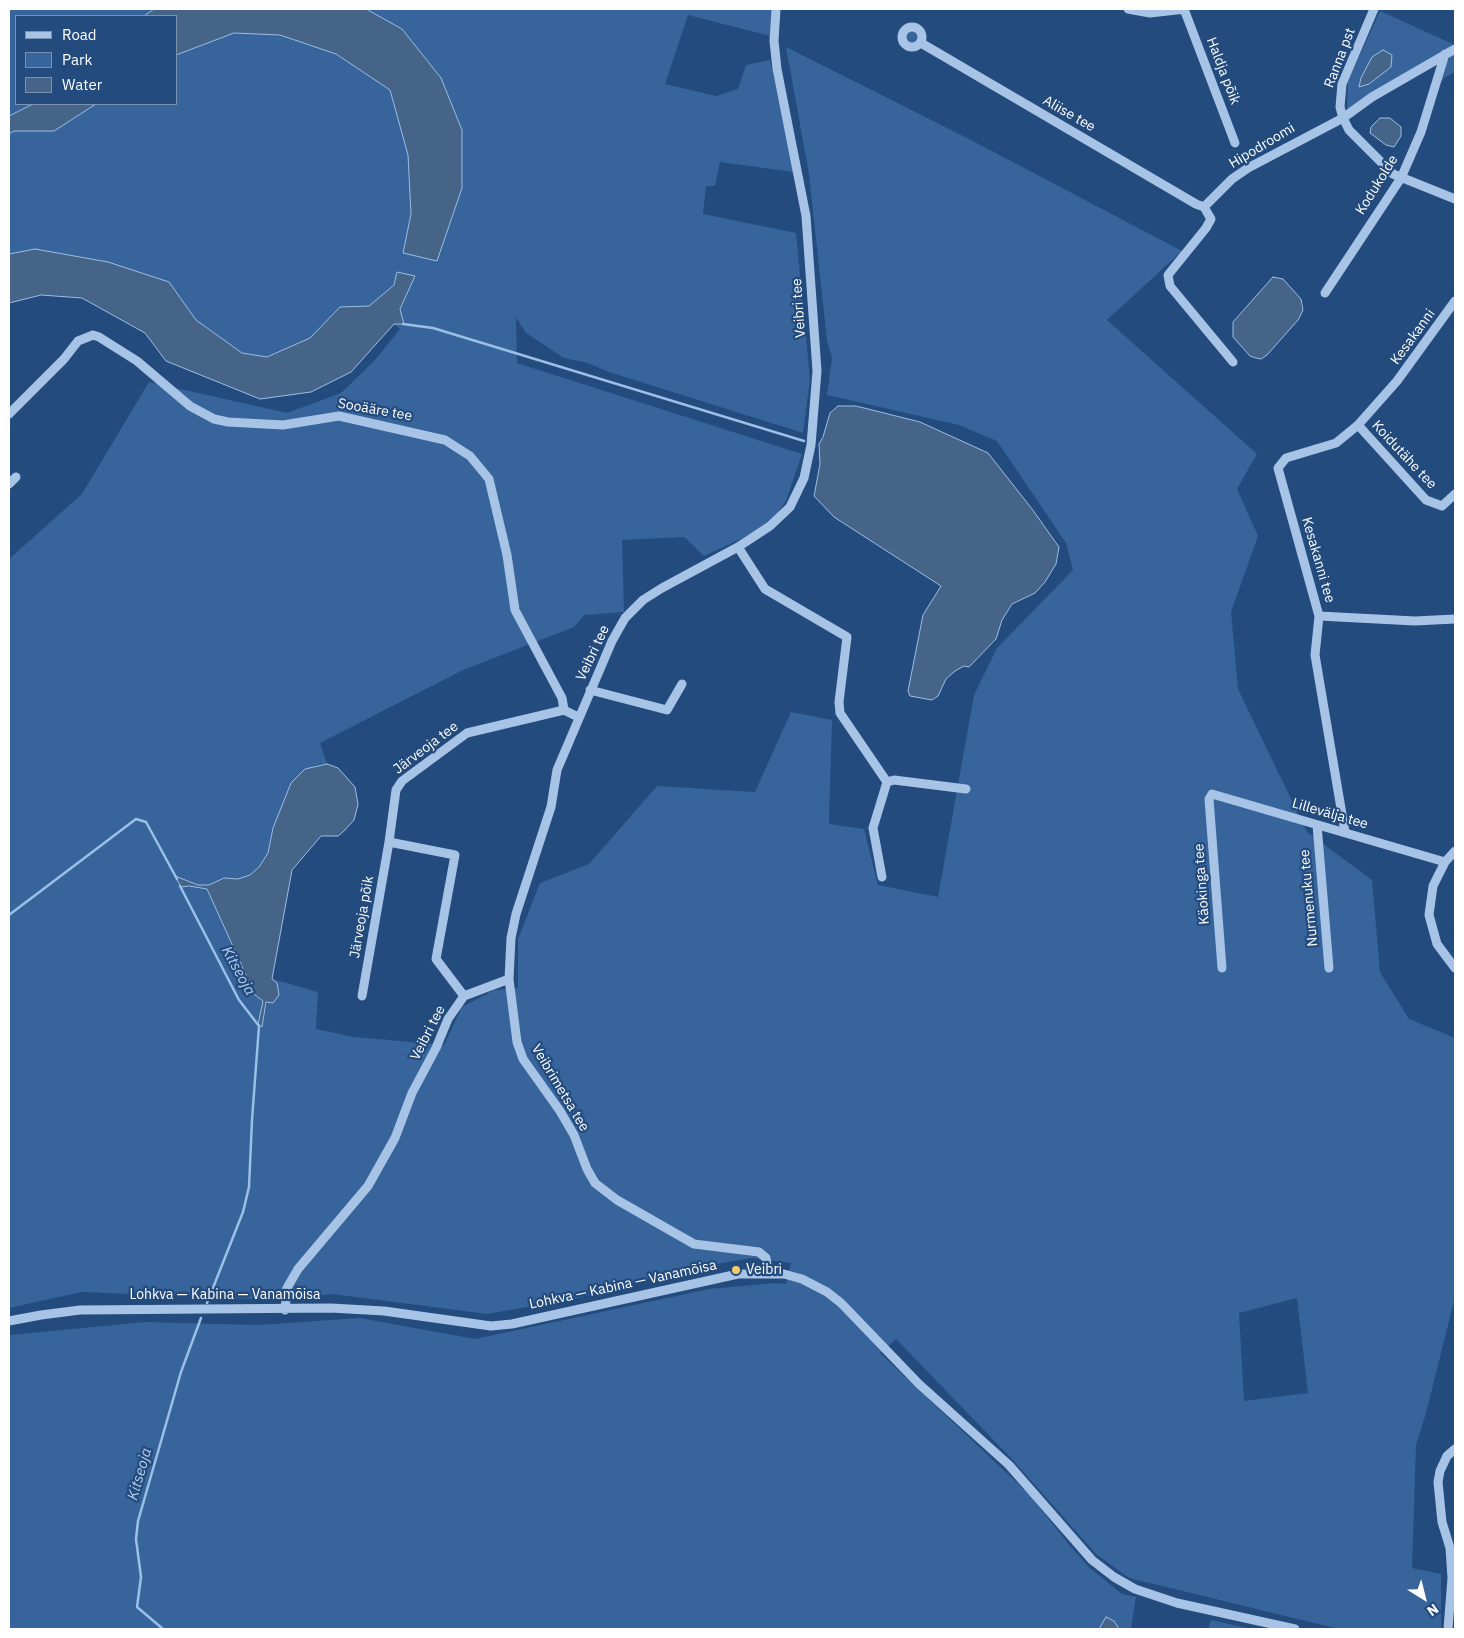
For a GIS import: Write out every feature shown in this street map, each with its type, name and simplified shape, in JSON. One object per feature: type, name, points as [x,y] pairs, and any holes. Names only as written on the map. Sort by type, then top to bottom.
[{"type":"street","name":"Veibri tee","points":[[509,979],[511,938],[516,914],[551,807],[557,770],[612,641],[626,618],[643,600],[681,576],[738,547],[781,517],[790,507],[804,478],[812,445],[817,371],[806,216],[777,69],[774,41],[776,9]]},
{"type":"street","points":[[1128,9],[1150,13],[1185,9]]},
{"type":"street","name":"Haldja põik","points":[[1185,9],[1235,143]]},
{"type":"street","name":"Ranna pst","points":[[1343,118],[1340,107],[1342,84],[1374,9]]},
{"type":"street","name":"Aliise tee","points":[[921,43],[1204,207]]},
{"type":"street","name":"Hipodroomi","points":[[1204,207],[1232,179],[1248,168],[1343,118],[1372,98],[1455,49]]},
{"type":"street","name":"Kodukolde","points":[[1325,293],[1401,178],[1421,132],[1445,54]]},
{"type":"street","points":[[1343,118],[1349,130],[1393,174],[1455,199]]},
{"type":"street","points":[[1204,207],[1211,219],[1168,276],[1170,286],[1233,362]]},
{"type":"street","name":"Kesakanni","points":[[1391,388],[1455,301]]},
{"type":"street","name":"Sooääre tee","points":[[9,414],[64,359],[78,341],[93,335],[137,361],[190,406],[214,419],[234,423],[284,425],[328,416],[339,416],[445,440],[470,456],[490,479],[508,556],[515,610],[562,698],[564,710]]},
{"type":"street","name":"Kesakanni tee","points":[[1345,832],[1315,655],[1319,616],[1278,468],[1286,458],[1336,443],[1358,425],[1391,388]]},
{"type":"street","name":"Koidutähe tee","points":[[1358,425],[1426,500],[1442,506],[1455,494]]},
{"type":"street","points":[[9,484],[16,477]]},
{"type":"street","points":[[738,547],[765,589],[847,637],[839,702],[840,713],[886,782],[873,828],[882,877]]},
{"type":"street","points":[[1319,616],[1414,621],[1455,619]]},
{"type":"street","points":[[590,690],[667,710],[682,684]]},
{"type":"street","points":[[564,710],[578,717]]},
{"type":"street","name":"Järveoja tee","points":[[389,842],[396,790],[402,781],[459,738],[480,729],[564,710]]},
{"type":"street","points":[[886,782],[894,780],[966,789]]},
{"type":"street","name":"Lillevälja tee","points":[[1209,799],[1212,794],[1444,862]]},
{"type":"street","name":"Käokinga tee","points":[[1209,799],[1222,968]]},
{"type":"street","name":"Nurmenuku tee","points":[[1317,825],[1329,968]]},
{"type":"street","points":[[389,842],[455,855],[436,959],[464,996],[509,979]]},
{"type":"street","name":"Järveoja põik","points":[[362,996],[389,842]]},
{"type":"street","points":[[1455,851],[1444,862],[1433,886],[1429,915],[1437,944],[1455,968]]},
{"type":"street","name":"Veibrimetsa tee","points":[[509,979],[517,1042],[522,1059],[560,1111],[574,1135],[587,1169],[596,1183],[617,1200],[694,1244],[758,1252],[766,1258],[768,1272]]},
{"type":"street","name":"Veibri tee","points":[[285,1310],[287,1288],[298,1269],[368,1186],[394,1138],[412,1093],[436,1048],[448,1019],[464,996]]},
{"type":"street","name":"Lohkva — Kabina — Vanamõisa","points":[[9,1321],[80,1310],[365,1309],[491,1326],[512,1324],[722,1277],[768,1272],[802,1279],[827,1292],[841,1303],[919,1384],[1009,1465],[1092,1560],[1114,1577],[1135,1589],[1177,1603],[1295,1629]]},
{"type":"street","points":[[1448,1629],[1454,1578],[1450,1548],[1442,1522],[1438,1482],[1440,1471],[1447,1456],[1455,1448]]},
{"type":"green space","points":[[9,9],[154,9],[145,15],[15,15],[15,105],[31,105],[9,116]]},
{"type":"green space","points":[[366,9],[772,9],[770,36],[688,15],[665,84],[716,96],[738,89],[746,65],[770,60],[794,172],[720,162],[715,186],[706,186],[703,214],[796,233],[810,379],[803,433],[609,372],[588,363],[564,358],[526,333],[516,317],[517,363],[802,454],[786,501],[772,521],[741,539],[704,556],[684,537],[622,540],[624,612],[584,615],[574,627],[463,670],[320,743],[327,764],[316,765],[273,828],[268,853],[259,867],[250,875],[238,879],[224,878],[209,885],[198,885],[176,876],[189,886],[207,889],[255,995],[263,1001],[262,1027],[272,979],[318,992],[316,1029],[354,1037],[444,1045],[462,1007],[494,990],[518,988],[518,939],[540,883],[589,864],[657,786],[755,792],[791,712],[832,720],[829,824],[864,829],[878,885],[938,897],[974,695],[997,648],[1073,570],[1066,543],[997,441],[959,425],[827,395],[832,358],[827,341],[809,174],[786,47],[969,139],[1182,251],[1107,320],[1257,454],[1237,489],[1258,536],[1231,612],[1238,689],[1307,832],[1372,880],[1380,972],[1409,1019],[1455,1038],[1455,1297],[1426,1413],[1416,1445],[1412,1568],[1441,1574],[1441,1629],[1339,1629],[1129,1578],[1096,1554],[1011,1458],[896,1339],[880,1353],[1030,1495],[1090,1568],[1122,1594],[1136,1597],[1131,1629],[9,1629],[9,1335],[145,1322],[258,1325],[360,1318],[475,1339],[709,1289],[775,1283],[786,1284],[791,1263],[751,1258],[693,1268],[578,1298],[487,1314],[332,1294],[278,1300],[82,1292],[9,1308],[9,559],[82,494],[149,382],[287,413],[341,393],[375,360],[400,329],[394,324],[415,276],[394,285],[369,307],[340,307],[310,338],[267,357],[242,353],[196,320],[169,282],[35,249],[9,254],[9,134],[14,131],[54,131],[94,105],[178,105],[178,54],[234,33],[280,35],[336,54],[390,90],[408,155],[411,214],[403,253],[462,130],[441,78],[402,29]],"holes":[[[1297,1298],[1308,1393],[1244,1401],[1239,1313]]]},
{"type":"green space","points":[[1380,11],[1453,44],[1441,54],[1347,111],[1348,81]]},
{"type":"green space","points":[[912,29],[918,31],[920,37],[918,43],[912,45],[906,43],[904,37],[906,31]]},
{"type":"green space","points":[[1455,53],[1455,72],[1444,78],[1443,81],[1439,79],[1446,62]]},
{"type":"green space","points":[[1211,1620],[1252,1629],[1208,1629]]},
{"type":"water","points":[[154,9],[366,9],[402,29],[441,78],[462,130],[462,188],[437,261],[403,253],[411,214],[408,155],[390,90],[336,54],[280,35],[234,33],[178,54],[178,15],[145,15]]},
{"type":"water","points":[[1383,50],[1392,55],[1391,67],[1369,84],[1359,87],[1361,78],[1372,57]]},
{"type":"water","points":[[31,105],[94,105],[54,131],[14,131],[9,134],[9,116]]},
{"type":"water","points":[[1380,118],[1390,118],[1401,127],[1401,136],[1394,147],[1386,145],[1370,133],[1371,127]]},
{"type":"water","points":[[35,249],[108,262],[169,282],[196,320],[242,353],[267,357],[310,338],[340,307],[369,306],[394,285],[397,272],[415,276],[400,309],[404,324],[394,324],[351,372],[311,392],[260,399],[166,361],[145,333],[82,298],[41,295],[9,303],[9,254]]},
{"type":"water","points":[[1273,277],[1283,279],[1301,299],[1303,310],[1298,320],[1267,355],[1261,359],[1250,356],[1233,337],[1233,322]]},
{"type":"water","points":[[838,406],[856,406],[920,422],[988,453],[1059,547],[1056,564],[1045,582],[1035,593],[1012,604],[1002,620],[996,639],[969,667],[964,666],[946,679],[938,696],[932,700],[910,696],[908,691],[923,615],[941,586],[834,517],[814,496],[820,464],[819,444],[830,413]]},
{"type":"water","points":[[327,764],[338,768],[355,787],[358,804],[354,820],[344,831],[338,836],[321,836],[292,870],[272,979],[277,983],[279,995],[273,1003],[266,1002],[262,1027],[258,1024],[263,1001],[255,995],[207,889],[189,886],[181,887],[175,876],[198,885],[209,885],[224,878],[238,879],[250,875],[259,867],[268,853],[273,828],[291,783],[305,769]]},
{"type":"water","points":[[1106,1617],[1114,1621],[1119,1629],[1099,1629]]},
{"type":"waterway","points":[[403,324],[433,328],[804,441]]},
{"type":"waterway","name":"Kitseoja","points":[[9,915],[136,819],[146,822],[177,879]]},
{"type":"waterway","name":"Kitseoja","points":[[180,886],[239,1000],[259,1026],[249,1187],[243,1212],[207,1303]]},
{"type":"waterway","name":"Kitseoja","points":[[163,1629],[137,1607],[141,1577],[136,1539],[138,1521],[181,1372],[201,1318]]},
{"type":"place","name":"Veibri","points":[[736,1270]]}]
